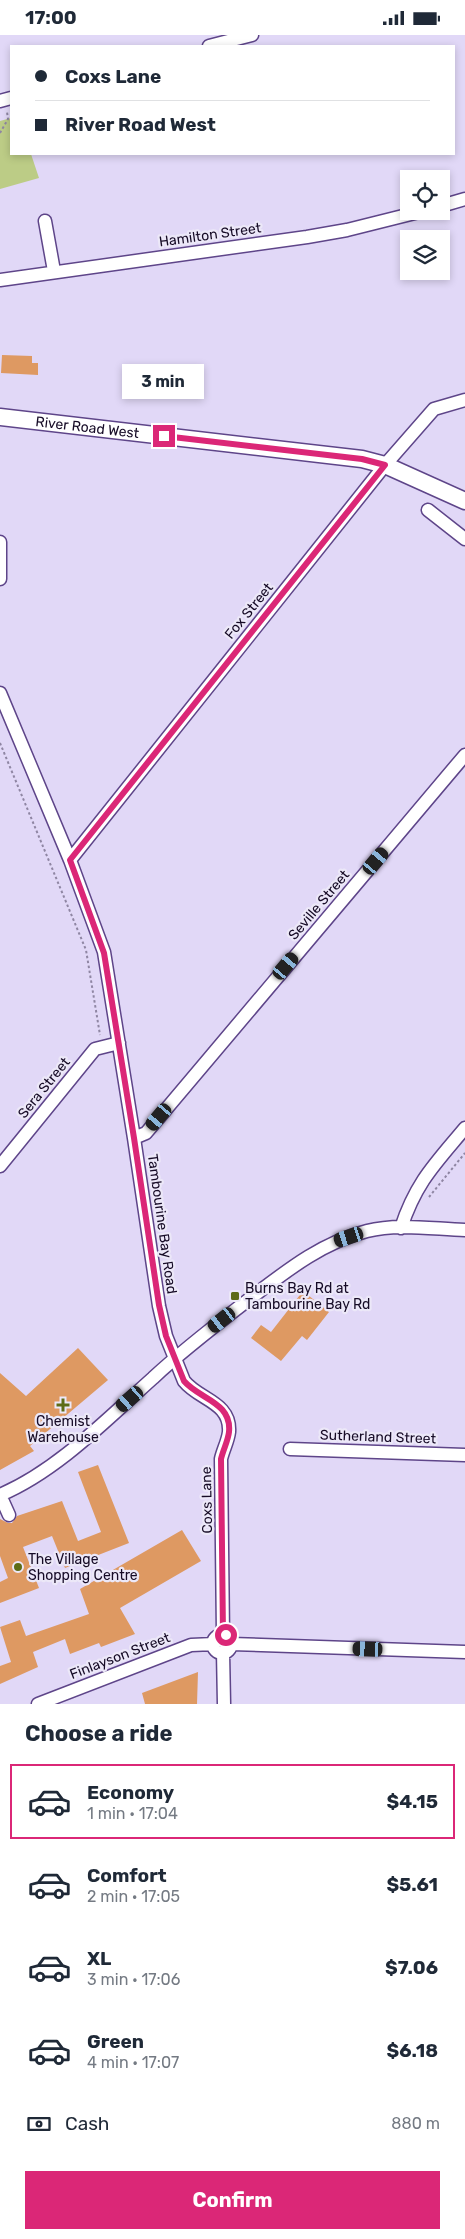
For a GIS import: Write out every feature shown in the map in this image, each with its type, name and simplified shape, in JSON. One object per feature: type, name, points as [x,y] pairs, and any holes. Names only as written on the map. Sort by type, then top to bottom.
[{"type":"main road","name":"River Road West","points":[[0,417],[362,459],[385,465],[465,501]]},
{"type":"street","points":[[213,45],[252,35]]},
{"type":"street","points":[[450,203],[465,199]]},
{"type":"street","name":"Hamilton Street","points":[[0,280],[307,237],[348,230],[400,217]]},
{"type":"street","points":[[46,221],[54,271]]},
{"type":"street","name":"Fox Street","points":[[70,860],[385,465],[434,409],[465,400]]},
{"type":"street","points":[[428,510],[465,539]]},
{"type":"street","points":[[0,542],[0,579]]},
{"type":"street","name":"Tambourine Bay Road","points":[[0,693],[70,860],[104,953],[159,1305],[174,1359]]},
{"type":"street","name":"Seville Street","points":[[134,1138],[146,1133],[465,755]]},
{"type":"street","name":"Sera Street","points":[[0,1166],[95,1049],[119,1043]]},
{"type":"street","points":[[401,1228],[416,1190],[424,1176],[465,1128]]},
{"type":"street","points":[[9,1515],[0,1495],[20,1486],[51,1466],[174,1359],[267,1285],[315,1251],[338,1240],[368,1230],[401,1228],[465,1230]]},
{"type":"street","name":"Coxs Lane","points":[[174,1359],[184,1381],[222,1409],[229,1424],[229,1433],[221,1459],[224,1704]]},
{"type":"street","name":"Sutherland Street","points":[[290,1449],[465,1455]]},
{"type":"street","name":"Finlayson Street","points":[[38,1704],[191,1645],[223,1644],[465,1652]]},
{"type":"path","points":[[0,133],[8,119],[5,100]]},
{"type":"path","points":[[0,743],[86,950],[100,1034]]},
{"type":"path","points":[[423,1204],[465,1153]]},
{"type":"green space","points":[[10,118],[10,155],[31,155],[39,178],[0,189],[0,121]]},
{"type":"building","points":[[2,355],[32,356],[32,363],[38,363],[38,375],[1,373]]},
{"type":"building","points":[[303,1291],[329,1312],[307,1340],[302,1336],[281,1361],[251,1338],[261,1325],[271,1332]]},
{"type":"building","points":[[78,1348],[108,1380],[30,1446],[34,1451],[0,1470],[0,1373],[26,1396]]},
{"type":"building","points":[[98,1465],[129,1543],[65,1568],[52,1536],[23,1547],[39,1588],[0,1603],[0,1582],[8,1578],[0,1556],[0,1519],[12,1523],[17,1516],[62,1501],[78,1541],[101,1532],[78,1472]]},
{"type":"building","points":[[182,1530],[201,1561],[120,1608],[135,1634],[101,1647],[99,1643],[70,1654],[65,1639],[33,1652],[38,1667],[0,1684],[0,1666],[11,1662],[0,1627],[20,1620],[26,1636],[89,1614],[80,1589]]},
{"type":"building","points":[[198,1672],[197,1704],[145,1704],[142,1693]]},
{"type":"place","name":"Burns Bay Rd at Tambourine Bay Rd","points":[[235,1296]]},
{"type":"place","name":"Chemist Warehouse","points":[[63,1405]]},
{"type":"place","name":"The Village Shopping Centre","points":[[18,1567]]},
{"type":"route","points":[[164,436],[362,459],[385,465],[70,860],[104,953],[159,1305],[166,1336],[184,1381],[188,1386],[217,1404],[228,1419],[229,1433],[221,1459],[223,1635],[226,1635]]}]
